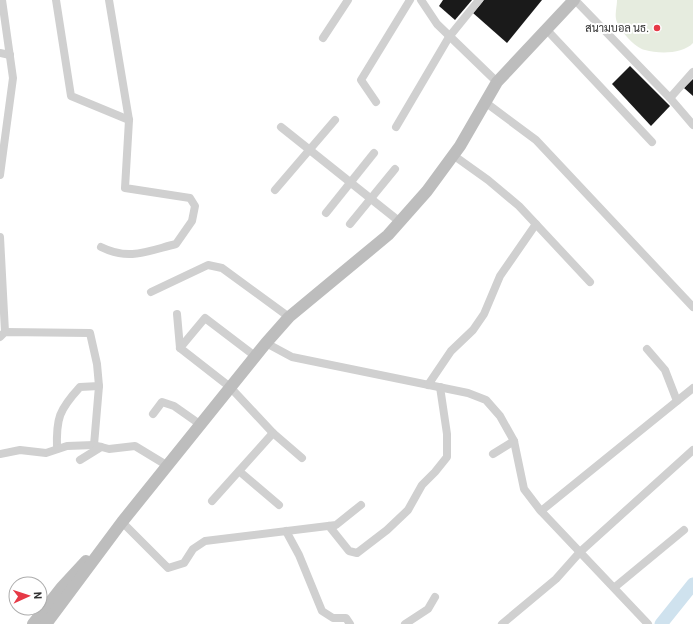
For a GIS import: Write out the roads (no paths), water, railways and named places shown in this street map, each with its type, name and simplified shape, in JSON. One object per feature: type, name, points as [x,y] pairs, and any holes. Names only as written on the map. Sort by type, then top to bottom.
[{"type":"main road","points":[[33,624],[51,609],[168,466],[255,356],[289,317],[388,235],[427,191],[453,155],[497,82],[574,0]]},
{"type":"main road","points":[[46,624],[51,609]]},
{"type":"street","points":[[0,175],[13,78],[2,0]]},
{"type":"street","points":[[56,0],[70,96],[129,120]]},
{"type":"street","points":[[101,247],[112,252],[141,254],[176,244],[192,221],[195,206],[190,198],[125,188],[129,120],[109,0]]},
{"type":"street","points":[[323,38],[348,0]]},
{"type":"street","points":[[376,102],[361,80],[410,0]]},
{"type":"street","points":[[421,0],[437,24],[449,37],[497,82]]},
{"type":"street","points":[[396,127],[449,37],[479,0]]},
{"type":"street","points":[[574,0],[670,98],[693,125]]},
{"type":"street","points":[[546,29],[652,142]]},
{"type":"street","points":[[0,53],[10,55]]},
{"type":"street","points":[[670,98],[693,72]]},
{"type":"street","points":[[485,102],[536,140],[693,307]]},
{"type":"street","points":[[275,190],[335,120]]},
{"type":"street","points":[[281,127],[400,222]]},
{"type":"street","points":[[326,212],[374,153]]},
{"type":"street","points":[[453,155],[501,190],[519,206],[590,282]]},
{"type":"street","points":[[350,224],[395,169]]},
{"type":"street","points":[[428,385],[451,351],[473,330],[484,314],[500,276],[536,224]]},
{"type":"street","points":[[0,237],[2,335],[90,333],[97,364],[99,386],[97,446],[80,460]]},
{"type":"street","points":[[151,292],[208,265],[222,268],[289,317]]},
{"type":"street","points":[[177,314],[180,348],[230,387],[273,433],[302,458]]},
{"type":"street","points":[[180,348],[205,318],[255,356]]},
{"type":"street","points":[[266,343],[292,357],[468,393],[486,400],[500,416],[514,441],[524,489],[541,511],[579,553],[615,587],[648,624]]},
{"type":"street","points":[[647,348],[665,370],[677,401]]},
{"type":"street","points":[[57,450],[57,420],[65,403],[80,387],[99,386]]},
{"type":"street","points":[[329,526],[349,550],[357,553],[387,530],[408,510],[422,484],[436,472],[447,457],[447,434],[440,387]]},
{"type":"street","points":[[541,511],[693,388]]},
{"type":"street","points":[[153,414],[162,402],[174,406],[201,425]]},
{"type":"street","points":[[212,502],[273,433]]},
{"type":"street","points":[[493,454],[514,441]]},
{"type":"street","points":[[0,454],[20,450],[46,453],[67,446],[97,446],[109,449],[135,446],[168,466]]},
{"type":"street","points":[[502,624],[556,579],[579,553],[693,450]]},
{"type":"street","points":[[239,471],[279,505]]},
{"type":"street","points":[[122,522],[168,568],[184,563],[193,549],[205,541],[336,525],[361,505]]},
{"type":"street","points":[[615,587],[684,530]]},
{"type":"street","points":[[286,531],[299,555],[322,612],[333,618],[346,618],[350,624]]},
{"type":"street","points":[[406,624],[428,609],[436,597]]},
{"type":"waterway","points":[[661,624],[693,584]]},
{"type":"place","name":"สนามบอล นธ.","points":[[657,28]]}]
